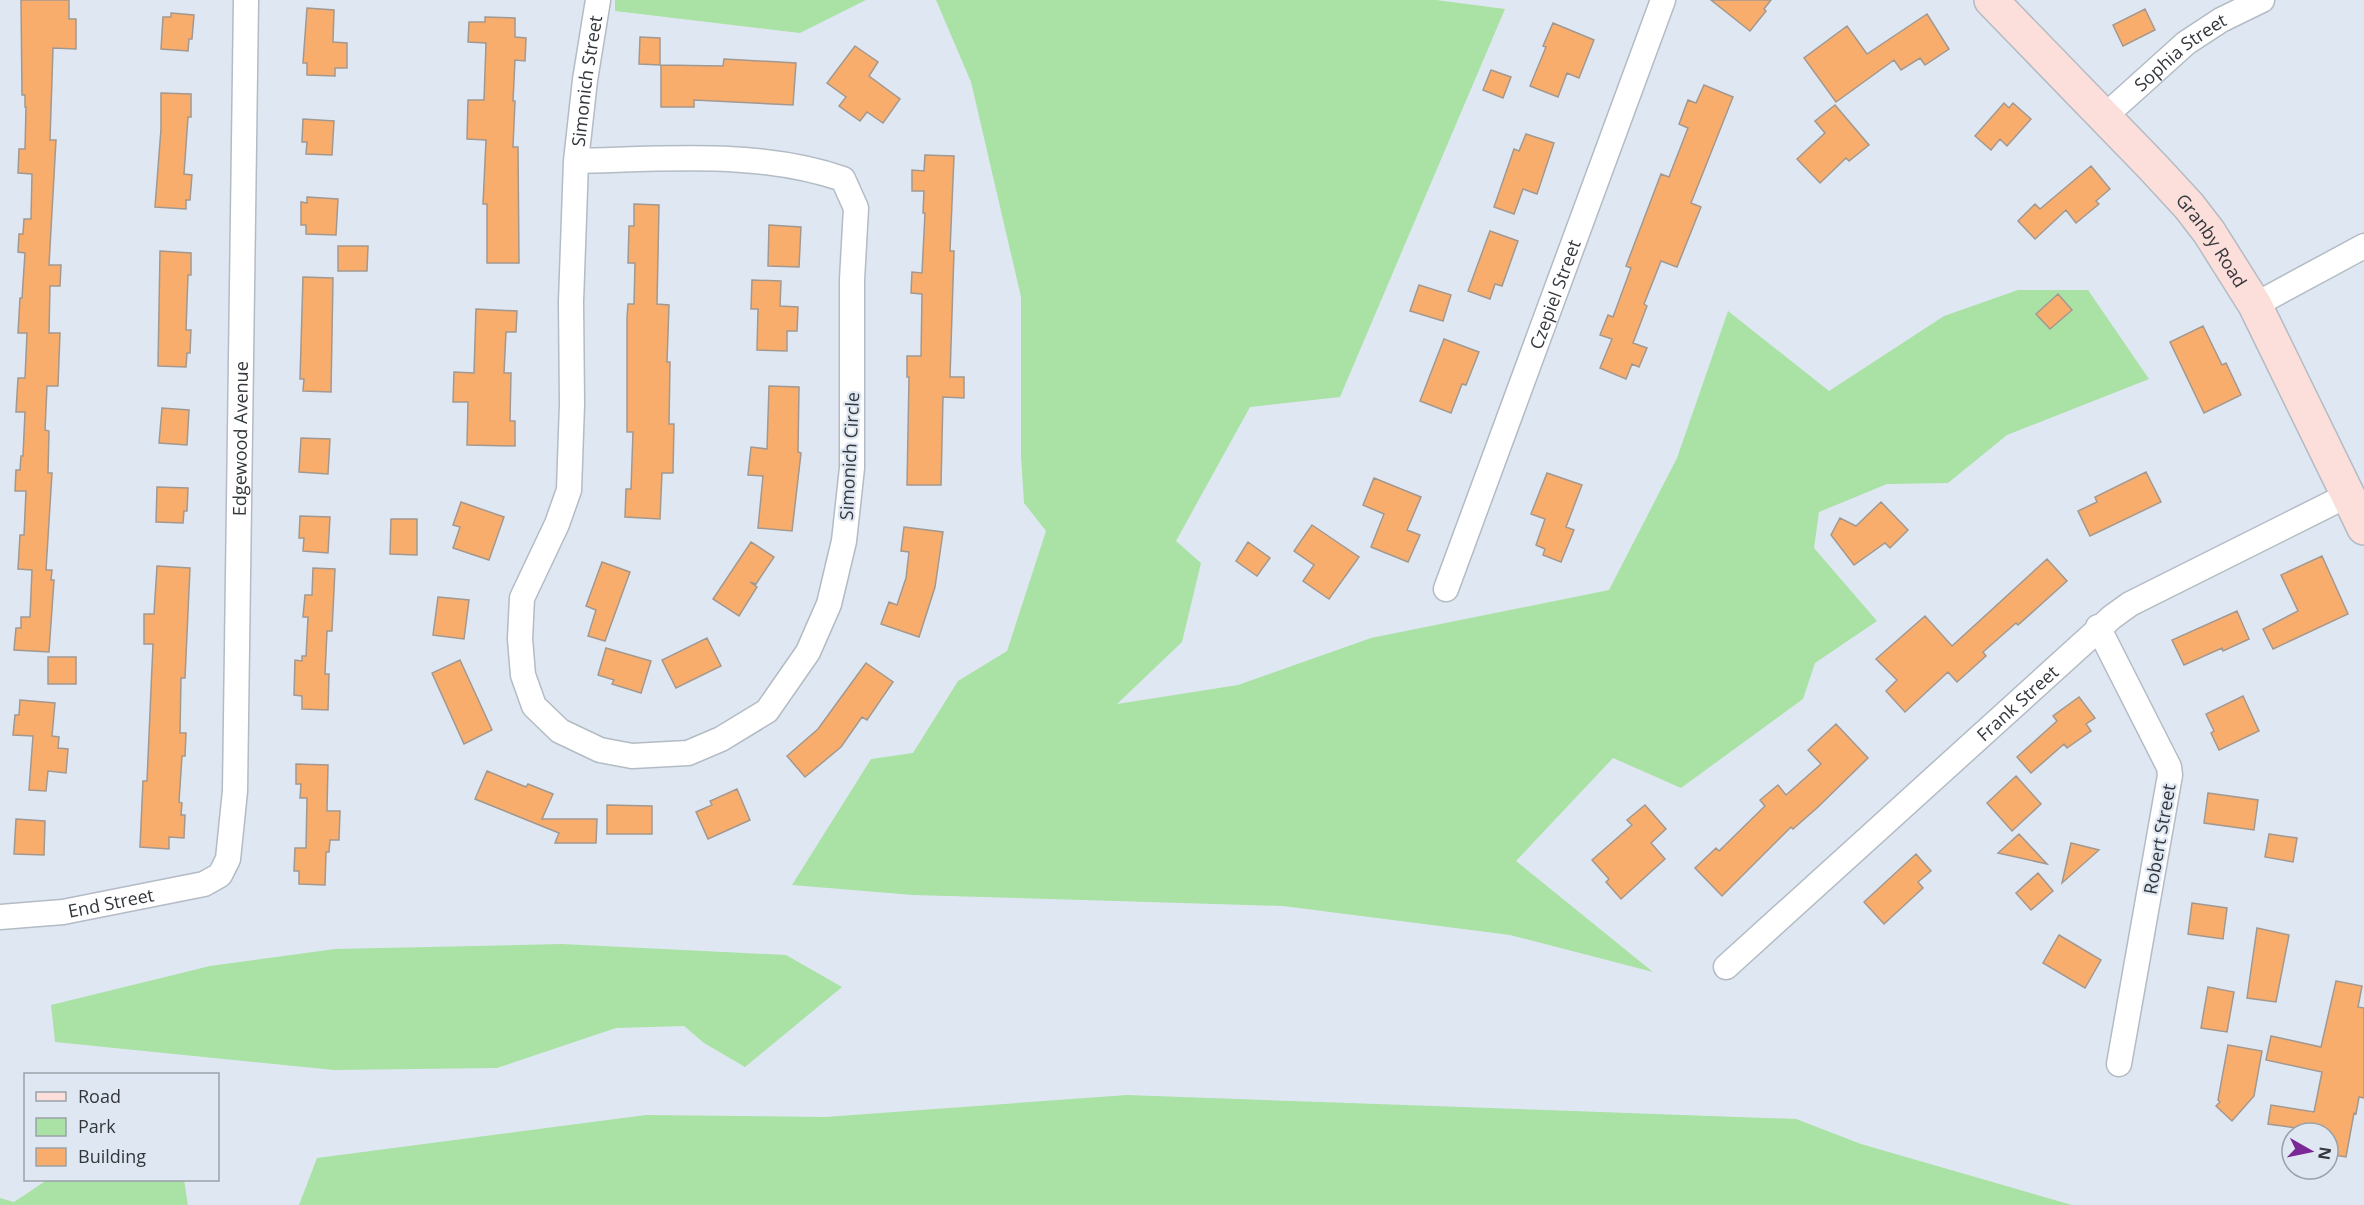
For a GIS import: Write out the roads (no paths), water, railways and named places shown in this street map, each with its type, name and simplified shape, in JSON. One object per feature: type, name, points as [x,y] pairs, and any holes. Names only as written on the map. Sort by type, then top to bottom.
[{"type":"main road","name":"Granby Road","points":[[1991,0],[2105,116],[2189,206],[2229,261],[2255,305],[2364,528]]},
{"type":"street","name":"Edgewood Avenue","points":[[220,875],[228,859],[235,791],[246,0]]},
{"type":"street","name":"Simonich Street","points":[[576,161],[585,80],[598,0]]},
{"type":"street","name":"Czepiel Street","points":[[1446,589],[1663,0]]},
{"type":"street","name":"Sophia Street","points":[[2105,116],[2186,43],[2221,20],[2262,0]]},
{"type":"street","name":"Simonich Circle","points":[[698,158],[781,164],[817,170],[843,180],[856,208],[852,280],[852,468],[844,541],[829,604],[808,652],[767,711],[722,739],[688,753],[632,756],[600,750],[560,731],[534,706],[523,675],[520,639],[522,598],[557,524],[569,490],[572,404],[571,302],[576,161],[698,158]]},
{"type":"street","points":[[2255,305],[2364,246]]},
{"type":"street","name":"Frank Street","points":[[1726,967],[2098,627],[2130,604],[2348,495]]},
{"type":"street","name":"Robert Street","points":[[2098,627],[2169,767],[2170,775],[2119,1064]]},
{"type":"street","name":"End Street","points":[[0,917],[63,912],[151,896],[204,884],[220,875]]}]
